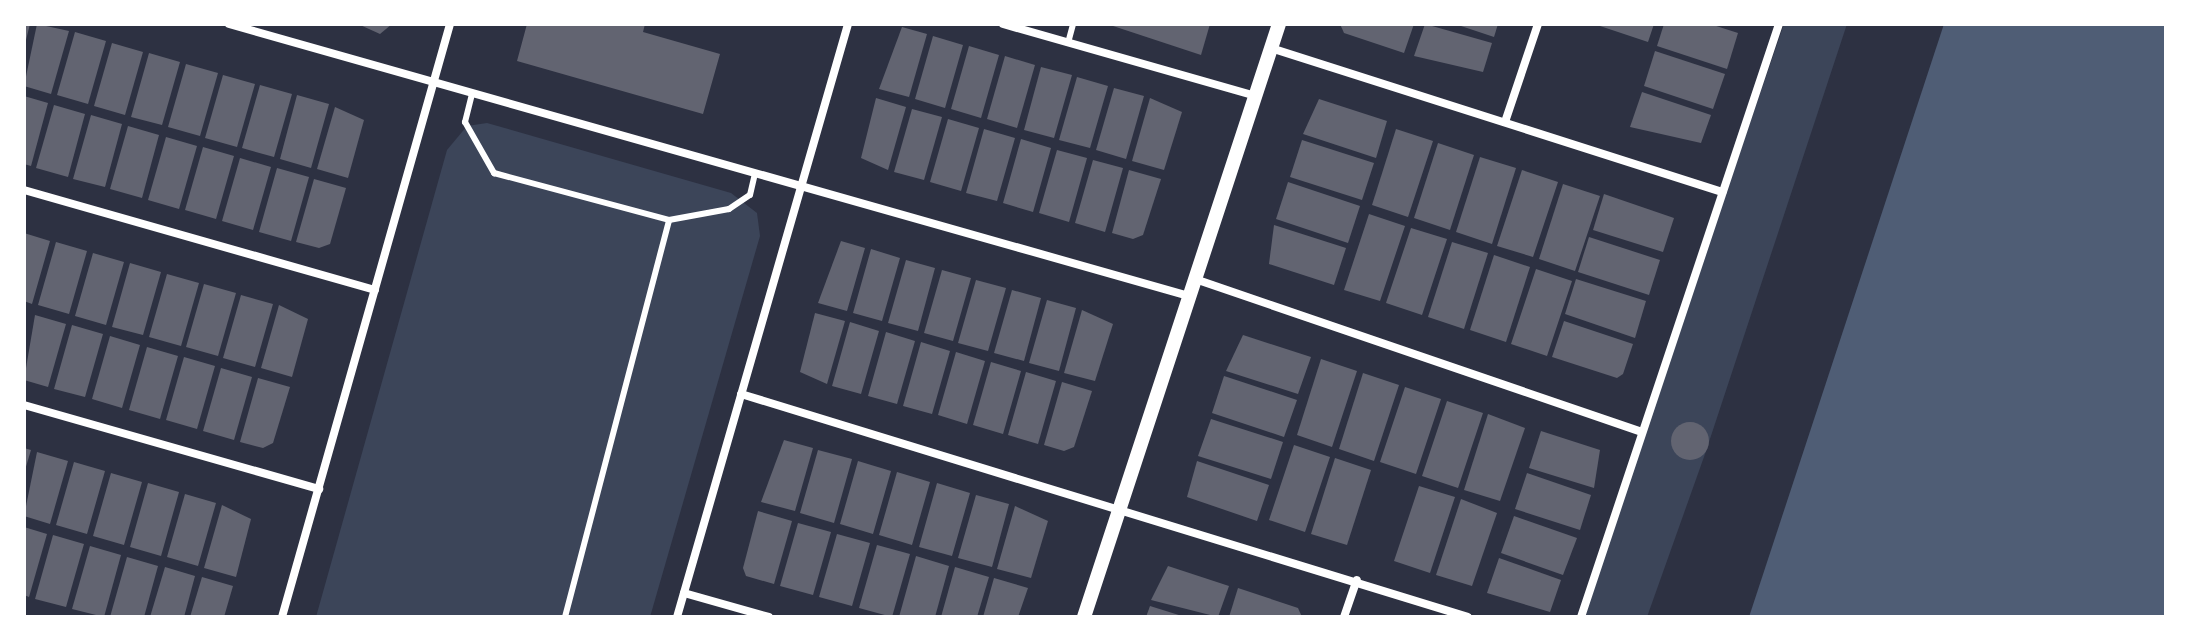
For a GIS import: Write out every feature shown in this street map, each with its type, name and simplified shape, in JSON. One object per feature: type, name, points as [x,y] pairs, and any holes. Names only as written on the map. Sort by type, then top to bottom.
[{"type":"street","points":[[229,24],[1189,296]]},
{"type":"street","points":[[282,617],[450,24]]},
{"type":"street","points":[[677,617],[848,24]]},
{"type":"street","points":[[1003,24],[1255,96]]},
{"type":"street","points":[[1084,617],[1279,24]]},
{"type":"street","points":[[1505,122],[1538,24]]},
{"type":"street","points":[[1581,617],[1779,24]]},
{"type":"street","points":[[1271,48],[1723,192]]},
{"type":"street","points":[[24,190],[375,290]]},
{"type":"street","points":[[1195,279],[1641,432]]},
{"type":"street","points":[[741,394],[1357,580],[1468,617]]},
{"type":"street","points":[[24,405],[319,489]]},
{"type":"street","points":[[1344,617],[1357,580]]},
{"type":"street","points":[[684,593],[769,617]]},
{"type":"lane","points":[[1068,43],[1073,24]]},
{"type":"lane","points":[[472,94],[465,122],[494,173],[669,220],[729,209],[750,195],[755,174]]},
{"type":"lane","points":[[565,617],[669,220]]},
{"type":"shaded area","points":[[1784,24],[1847,24],[1705,454],[1647,617],[1580,617]]},
{"type":"shaded area","points":[[1944,24],[2166,24],[2166,617],[1749,617]]},
{"type":"shaded area","points":[[487,123],[731,193],[757,213],[760,236],[650,617],[316,617],[447,150],[467,126]]},
{"type":"building","points":[[24,24],[30,24],[25,44],[24,44]]},
{"type":"building","points":[[37,24],[69,31],[51,94],[24,86]]},
{"type":"building","points":[[358,24],[392,24],[380,34]]},
{"type":"building","points":[[527,24],[645,24],[643,32],[720,54],[703,114],[517,61]]},
{"type":"building","points":[[1107,24],[1210,24],[1201,55]]},
{"type":"building","points":[[1340,24],[1414,24],[1404,53],[1344,33]]},
{"type":"building","points":[[1425,24],[1492,43],[1483,72],[1414,56]]},
{"type":"building","points":[[1455,24],[1498,24],[1494,37]]},
{"type":"building","points":[[1594,24],[1654,24],[1648,42]]},
{"type":"building","points":[[1664,24],[1710,24],[1738,33],[1727,69],[1657,46]]},
{"type":"building","points":[[902,27],[927,34],[909,97],[879,89]]},
{"type":"building","points":[[75,32],[106,41],[88,104],[57,95]]},
{"type":"building","points":[[933,36],[963,45],[945,108],[915,99]]},
{"type":"building","points":[[112,43],[143,52],[125,115],[94,106]]},
{"type":"building","points":[[969,46],[999,55],[981,118],[951,109]]},
{"type":"building","points":[[1655,51],[1725,74],[1713,109],[1644,86]]},
{"type":"building","points":[[149,53],[180,62],[162,125],[131,117]]},
{"type":"building","points":[[1005,56],[1035,65],[1017,128],[987,119]]},
{"type":"building","points":[[186,64],[218,73],[200,136],[168,127]]},
{"type":"building","points":[[1041,67],[1072,75],[1054,138],[1024,130]]},
{"type":"building","points":[[223,75],[255,84],[237,147],[205,138]]},
{"type":"building","points":[[1077,77],[1108,86],[1090,148],[1059,140]]},
{"type":"building","points":[[260,85],[292,94],[274,157],[242,148]]},
{"type":"building","points":[[1114,88],[1144,96],[1126,159],[1096,150]]},
{"type":"building","points":[[1642,92],[1711,115],[1701,143],[1630,127]]},
{"type":"building","points":[[297,95],[329,104],[311,168],[280,159]]},
{"type":"building","points":[[24,96],[48,103],[31,166],[24,164]]},
{"type":"building","points":[[876,98],[906,107],[888,170],[861,158]]},
{"type":"building","points":[[1150,98],[1182,112],[1164,170],[1132,161]]},
{"type":"building","points":[[1319,99],[1387,121],[1376,158],[1303,134]]},
{"type":"building","points":[[54,105],[85,114],[68,177],[36,168]]},
{"type":"building","points":[[335,107],[364,120],[348,178],[317,169]]},
{"type":"building","points":[[912,109],[942,117],[924,180],[894,172]]},
{"type":"building","points":[[91,115],[122,124],[105,187],[73,179]]},
{"type":"building","points":[[948,119],[979,128],[961,191],[930,182]]},
{"type":"building","points":[[128,126],[159,135],[142,198],[110,189]]},
{"type":"building","points":[[984,129],[1015,138],[997,201],[966,193]]},
{"type":"building","points":[[1396,129],[1433,141],[1408,217],[1372,205]]},
{"type":"building","points":[[166,137],[197,146],[179,209],[148,200]]},
{"type":"building","points":[[1021,139],[1051,148],[1033,212],[1003,203]]},
{"type":"building","points":[[1302,140],[1374,163],[1362,200],[1290,177]]},
{"type":"building","points":[[1438,143],[1474,155],[1450,230],[1414,218]]},
{"type":"building","points":[[203,147],[234,156],[216,219],[185,210]]},
{"type":"building","points":[[1057,150],[1087,158],[1069,222],[1039,213]]},
{"type":"building","points":[[1480,157],[1516,168],[1492,244],[1456,232]]},
{"type":"building","points":[[240,158],[271,167],[253,230],[222,221]]},
{"type":"building","points":[[1093,160],[1123,168],[1105,232],[1075,223]]},
{"type":"building","points":[[277,168],[309,177],[291,241],[259,232]]},
{"type":"building","points":[[1129,170],[1161,179],[1143,235],[1133,239],[1112,233]]},
{"type":"building","points":[[1522,170],[1558,182],[1533,257],[1497,246]]},
{"type":"building","points":[[314,179],[346,188],[330,244],[319,248],[296,242]]},
{"type":"building","points":[[1288,182],[1360,206],[1348,243],[1276,219]]},
{"type":"building","points":[[1563,184],[1600,196],[1575,271],[1539,259]]},
{"type":"building","points":[[1604,194],[1674,218],[1663,252],[1593,230]]},
{"type":"building","points":[[1369,214],[1405,226],[1380,301],[1344,290]]},
{"type":"building","points":[[1274,225],[1346,248],[1334,285],[1269,264]]},
{"type":"building","points":[[1411,228],[1447,239],[1422,315],[1386,303]]},
{"type":"building","points":[[24,233],[50,241],[32,304],[24,301]]},
{"type":"building","points":[[1589,237],[1660,260],[1649,295],[1578,272]]},
{"type":"building","points":[[841,241],[865,248],[847,311],[818,303]]},
{"type":"building","points":[[56,242],[87,251],[69,314],[38,305]]},
{"type":"building","points":[[1452,242],[1488,253],[1464,329],[1428,317]]},
{"type":"building","points":[[871,249],[900,258],[882,321],[853,313]]},
{"type":"building","points":[[93,253],[124,262],[106,325],[75,316]]},
{"type":"building","points":[[1494,255],[1530,267],[1506,342],[1470,330]]},
{"type":"building","points":[[906,260],[935,268],[918,331],[888,323]]},
{"type":"building","points":[[130,263],[161,272],[143,335],[112,327]]},
{"type":"building","points":[[1536,269],[1572,281],[1547,356],[1511,344]]},
{"type":"building","points":[[942,270],[971,278],[953,341],[924,333]]},
{"type":"building","points":[[167,274],[199,283],[181,346],[149,337]]},
{"type":"building","points":[[1576,279],[1646,301],[1635,338],[1565,314]]},
{"type":"building","points":[[976,280],[1006,288],[988,351],[958,343]]},
{"type":"building","points":[[204,284],[236,293],[218,356],[186,347]]},
{"type":"building","points":[[1012,290],[1041,298],[1024,361],[994,353]]},
{"type":"building","points":[[241,295],[273,304],[255,367],[223,358]]},
{"type":"building","points":[[1047,300],[1076,308],[1059,371],[1029,363]]},
{"type":"building","points":[[279,305],[308,319],[292,377],[261,368]]},
{"type":"building","points":[[1082,310],[1113,324],[1095,381],[1064,373]]},
{"type":"building","points":[[815,313],[845,321],[827,384],[800,372]]},
{"type":"building","points":[[35,315],[66,324],[48,387],[24,380]]},
{"type":"building","points":[[1564,321],[1633,344],[1623,374],[1617,378],[1552,357]]},
{"type":"building","points":[[850,322],[879,331],[861,394],[832,386]]},
{"type":"building","points":[[72,325],[103,334],[85,397],[54,389]]},
{"type":"building","points":[[886,332],[915,341],[897,404],[868,396]]},
{"type":"building","points":[[1243,335],[1311,357],[1298,394],[1226,371]]},
{"type":"building","points":[[110,336],[140,345],[122,408],[92,399]]},
{"type":"building","points":[[921,342],[950,351],[932,414],[903,406]]},
{"type":"building","points":[[147,347],[178,356],[160,419],[129,410]]},
{"type":"building","points":[[956,352],[985,361],[967,424],[938,415]]},
{"type":"building","points":[[184,357],[215,366],[197,429],[166,420]]},
{"type":"building","points":[[1321,359],[1357,371],[1332,447],[1297,435]]},
{"type":"building","points":[[991,362],[1021,371],[1003,434],[973,425]]},
{"type":"building","points":[[221,368],[252,377],[234,440],[203,431]]},
{"type":"building","points":[[1026,372],[1056,381],[1038,444],[1008,435]]},
{"type":"building","points":[[1363,373],[1399,385],[1374,461],[1339,449]]},
{"type":"building","points":[[1224,376],[1297,400],[1284,437],[1212,413]]},
{"type":"building","points":[[258,378],[290,387],[273,443],[263,448],[240,442]]},
{"type":"building","points":[[1062,382],[1092,391],[1074,447],[1064,451],[1044,445]]},
{"type":"building","points":[[1405,387],[1441,399],[1416,474],[1380,462]]},
{"type":"building","points":[[1447,401],[1483,413],[1458,488],[1422,476]]},
{"type":"building","points":[[1488,414],[1525,428],[1500,501],[1464,490]]},
{"type":"building","points":[[1211,419],[1283,442],[1271,479],[1198,456]]},
{"type":"building","points":[[1690,422],[1703,428],[1709,441],[1703,454],[1690,460],[1677,454],[1671,441],[1677,428]]},
{"type":"building","points":[[1541,431],[1600,450],[1594,488],[1529,468]]},
{"type":"building","points":[[784,440],[813,448],[795,511],[761,502]]},
{"type":"building","points":[[1294,445],[1330,457],[1305,532],[1269,520]]},
{"type":"building","points":[[24,448],[31,450],[25,470],[24,470]]},
{"type":"building","points":[[818,450],[852,459],[834,523],[800,513]]},
{"type":"building","points":[[37,452],[68,461],[50,524],[24,516]]},
{"type":"building","points":[[1335,458],[1371,470],[1347,545],[1311,534]]},
{"type":"building","points":[[858,461],[891,471],[873,534],[840,524]]},
{"type":"building","points":[[1197,461],[1269,485],[1257,521],[1187,497]]},
{"type":"building","points":[[74,462],[105,471],[87,534],[56,525]]},
{"type":"building","points":[[897,472],[930,482],[912,545],[879,535]]},
{"type":"building","points":[[111,473],[142,482],[124,545],[93,536]]},
{"type":"building","points":[[1527,473],[1591,495],[1580,530],[1515,509]]},
{"type":"building","points":[[148,483],[179,492],[161,556],[130,547]]},
{"type":"building","points":[[937,483],[970,493],[952,556],[919,547]]},
{"type":"building","points":[[1419,486],[1455,497],[1430,573],[1394,561]]},
{"type":"building","points":[[185,494],[216,503],[198,566],[167,557]]},
{"type":"building","points":[[976,495],[1009,504],[992,567],[958,558]]},
{"type":"building","points":[[1461,499],[1497,513],[1472,586],[1436,575]]},
{"type":"building","points":[[222,505],[251,519],[236,577],[204,568]]},
{"type":"building","points":[[1015,506],[1048,521],[1031,578],[997,569]]},
{"type":"building","points":[[758,511],[792,521],[774,584],[746,576],[743,568]]},
{"type":"building","points":[[1514,516],[1577,538],[1563,575],[1501,553]]},
{"type":"building","points":[[798,523],[831,532],[813,595],[780,586]]},
{"type":"building","points":[[24,527],[47,534],[29,597],[24,595]]},
{"type":"building","points":[[837,534],[870,543],[852,606],[819,597]]},
{"type":"building","points":[[53,535],[84,544],[66,607],[35,599]]},
{"type":"building","points":[[877,545],[910,554],[892,617],[859,608]]},
{"type":"building","points":[[90,546],[121,555],[104,617],[72,609]]},
{"type":"building","points":[[916,556],[949,566],[935,617],[899,617]]},
{"type":"building","points":[[127,557],[158,566],[144,617],[110,617]]},
{"type":"building","points":[[1499,558],[1561,580],[1550,612],[1487,593]]},
{"type":"building","points":[[1168,566],[1229,586],[1218,617],[1151,600]]},
{"type":"building","points":[[165,567],[195,576],[184,617],[150,617]]},
{"type":"building","points":[[955,567],[989,577],[977,617],[941,617]]},
{"type":"building","points":[[202,577],[233,586],[224,617],[190,617]]},
{"type":"building","points":[[994,578],[1028,588],[1018,617],[983,617]]},
{"type":"building","points":[[1238,588],[1298,608],[1302,617],[1229,617]]},
{"type":"building","points":[[1150,606],[1182,616],[1182,617],[1146,617]]}]
